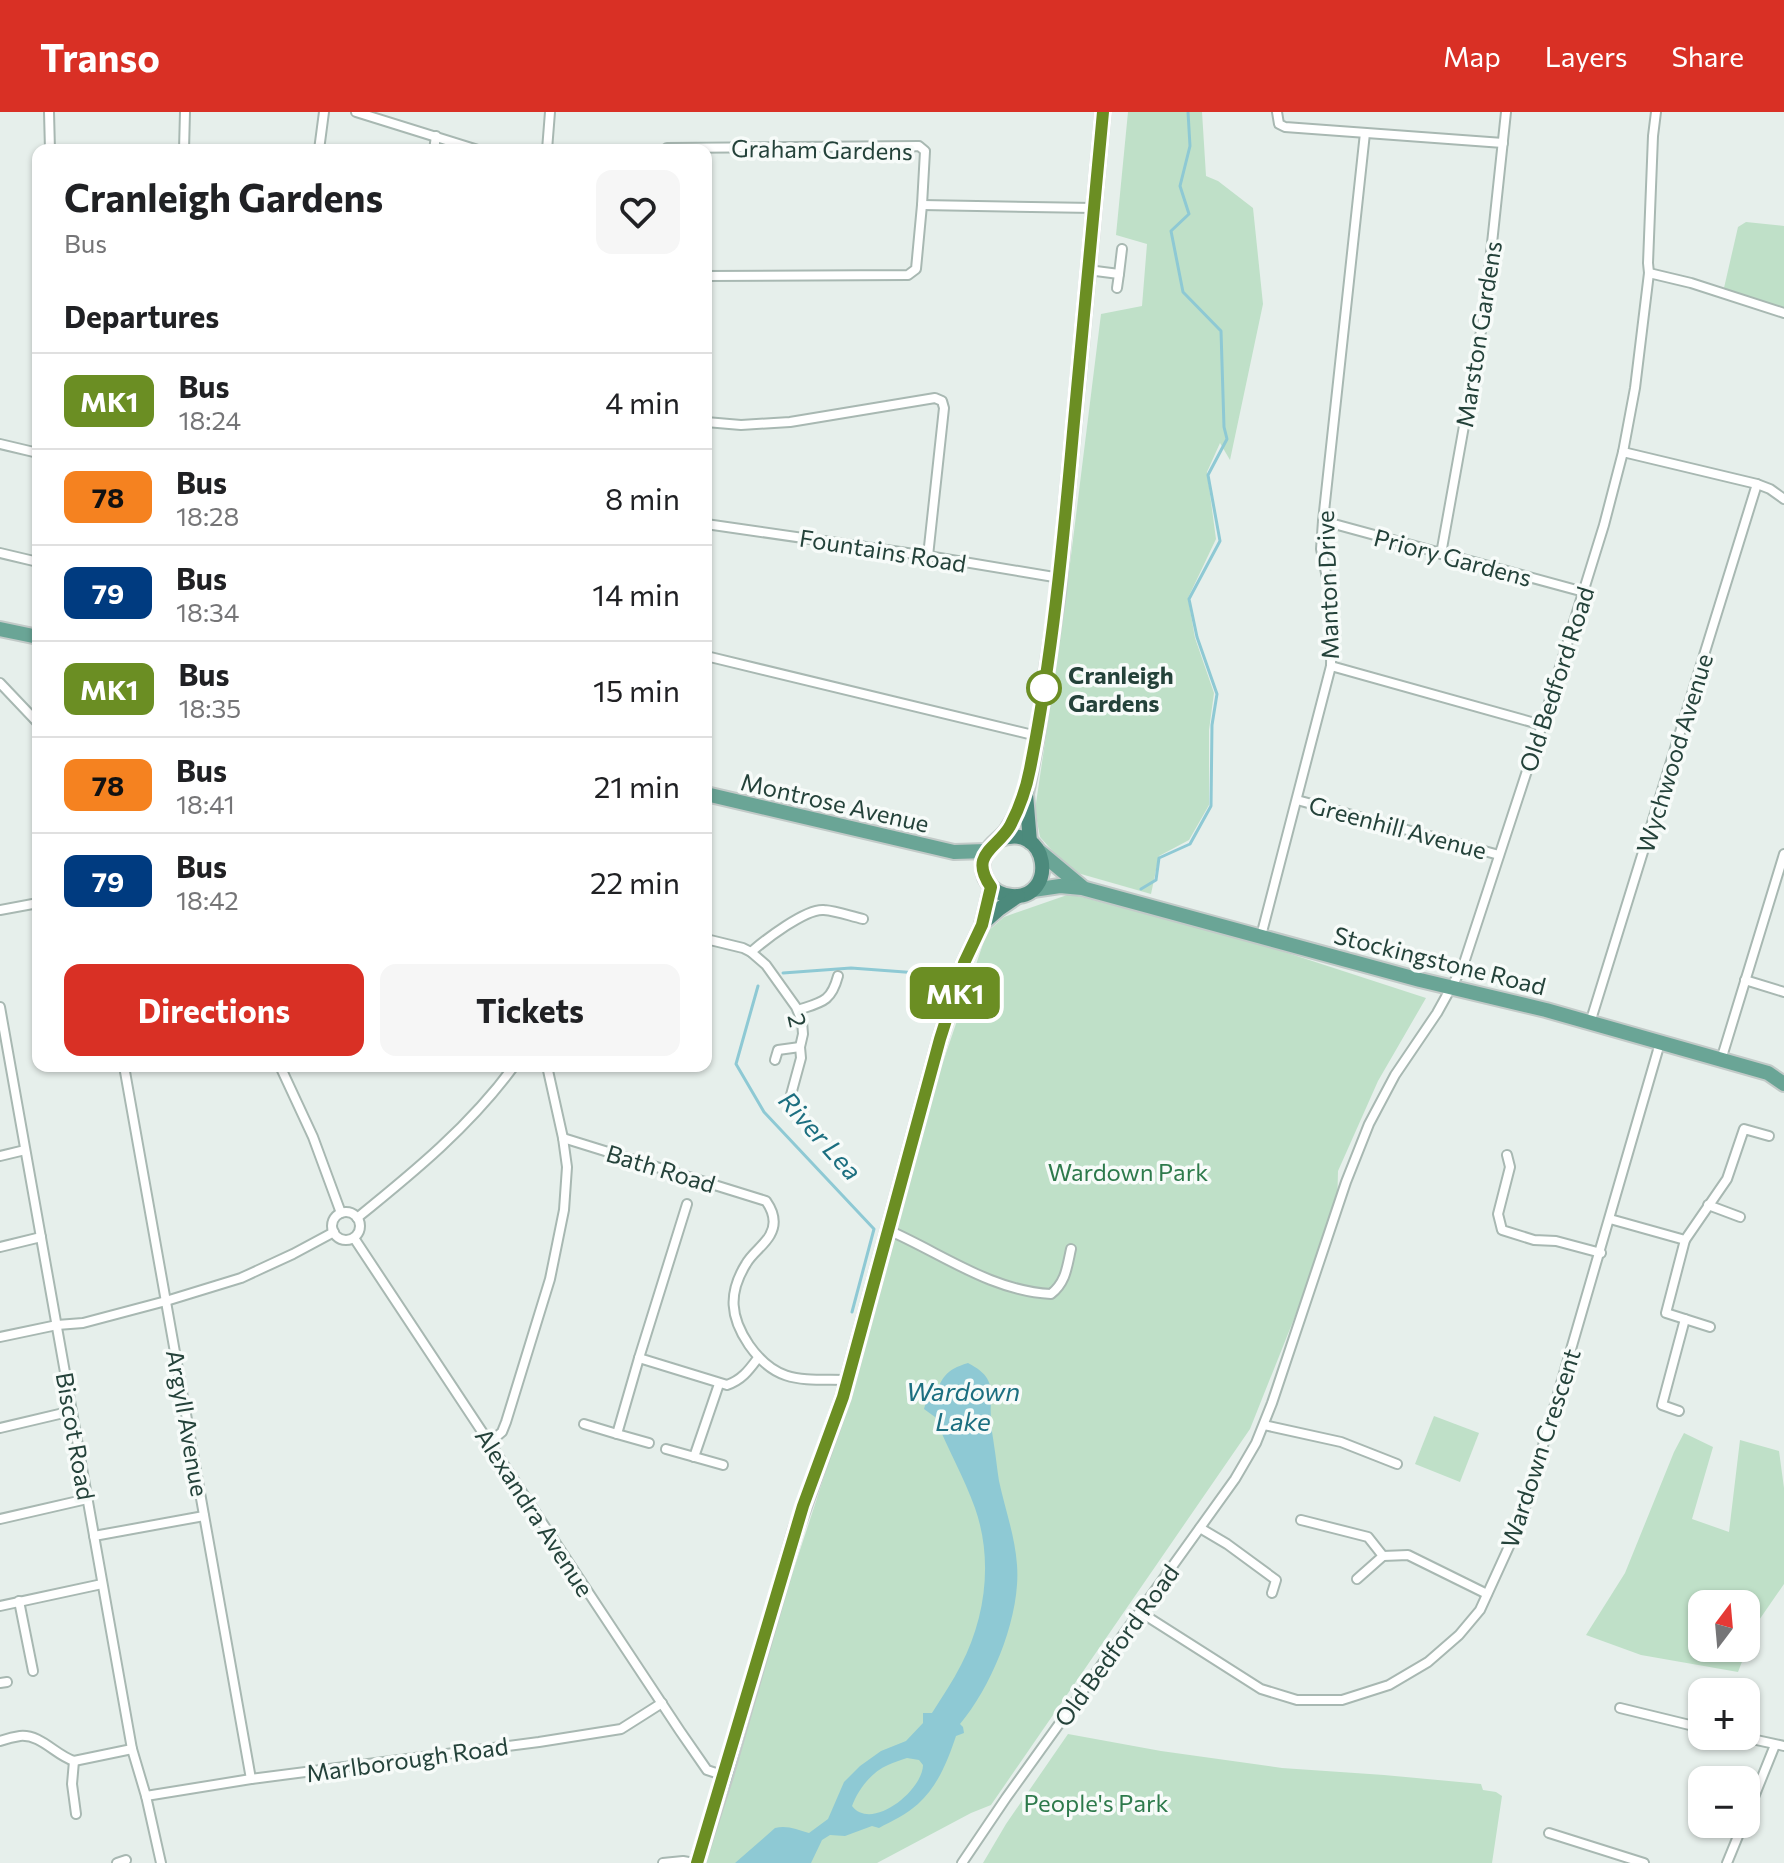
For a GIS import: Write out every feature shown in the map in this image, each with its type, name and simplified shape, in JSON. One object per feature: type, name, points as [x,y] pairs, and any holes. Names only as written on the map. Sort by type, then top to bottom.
[{"type":"highway","points":[[1018,896],[998,893],[991,887],[983,873],[983,865],[992,846],[1008,829],[1026,794],[1037,736],[1060,578],[1103,112]]},
{"type":"highway","points":[[982,925],[999,909],[1033,890],[1043,872],[1043,862],[1035,847],[1026,794]]},
{"type":"highway","points":[[992,846],[1014,836],[1035,847]]},
{"type":"highway","points":[[696,1863],[725,1776],[799,1517],[847,1380],[940,1039],[964,963],[982,925],[991,887]]},
{"type":"main road","points":[[0,629],[32,636]]},
{"type":"main road","name":"Montrose Avenue","points":[[712,795],[954,852],[972,862],[983,873]]},
{"type":"main road","name":"Montrose Avenue","points":[[954,852],[992,846]]},
{"type":"main road","name":"Stockingstone Road","points":[[1035,847],[1082,888]]},
{"type":"main road","name":"Stockingstone Road","points":[[1033,890],[1060,886],[1082,888],[1590,1023],[1768,1073],[1784,1084]]},
{"type":"street","points":[[49,112],[50,144]]},
{"type":"street","points":[[184,144],[185,112]]},
{"type":"street","points":[[320,144],[324,112]]},
{"type":"street","points":[[356,112],[460,144]]},
{"type":"street","points":[[547,144],[550,112]]},
{"type":"street","points":[[1277,112],[1279,124],[1285,127],[1503,143]]},
{"type":"street","name":"Marston Gardens","points":[[1441,554],[1485,309],[1506,112]]},
{"type":"street","name":"Old Bedford Road","points":[[962,1863],[1247,1459],[1264,1425],[1369,1124],[1395,1075],[1463,966],[1584,592],[1623,452],[1641,350],[1649,273],[1656,112]]},
{"type":"street","name":"Manton Drive","points":[[1261,936],[1331,666],[1332,602],[1321,549],[1365,133]]},
{"type":"street","points":[[435,144],[436,136]]},
{"type":"street","name":"Graham Gardens","points":[[712,148],[919,146],[925,151],[916,269],[908,275],[712,276]]},
{"type":"street","points":[[922,205],[1094,208]]},
{"type":"street","points":[[1117,288],[1122,249]]},
{"type":"street","points":[[1088,270],[1119,274]]},
{"type":"street","points":[[1649,273],[1784,313]]},
{"type":"street","points":[[712,423],[741,425],[790,422],[935,398],[942,401],[944,408],[928,556]]},
{"type":"street","points":[[0,444],[32,452]]},
{"type":"street","points":[[1623,452],[1757,484],[1784,499]]},
{"type":"street","name":"Wychwood Avenue","points":[[1590,1023],[1757,484]]},
{"type":"street","name":"Priory Gardens","points":[[1323,521],[1584,592]]},
{"type":"street","name":"Fountains Road","points":[[712,525],[1060,578]]},
{"type":"street","points":[[0,553],[32,561]]},
{"type":"street","points":[[712,657],[1037,736]]},
{"type":"street","points":[[1331,666],[1542,725]]},
{"type":"street","points":[[0,683],[32,717]]},
{"type":"street","name":"Greenhill Avenue","points":[[1297,800],[1499,855]]},
{"type":"street","points":[[1721,1060],[1784,854]]},
{"type":"street","points":[[0,910],[32,904]]},
{"type":"street","points":[[712,940],[751,952],[787,925],[821,909],[863,919]]},
{"type":"street","name":"2","points":[[751,952],[766,965],[798,1010],[803,1029],[801,1058],[789,1102]]},
{"type":"street","points":[[798,1010],[829,997],[838,976]]},
{"type":"street","points":[[1745,980],[1784,992]]},
{"type":"street","name":"Biscot Road","points":[[0,1007],[5,1060],[25,1150],[132,1749],[161,1863]]},
{"type":"street","points":[[803,1029],[814,1030]]},
{"type":"street","name":"Wardown Crescent","points":[[1140,1612],[1261,1689],[1297,1700],[1342,1700],[1389,1685],[1428,1662],[1459,1635],[1480,1610],[1522,1518],[1660,1043]]},
{"type":"street","points":[[775,1060],[778,1050],[800,1047]]},
{"type":"street","name":"Argyll Avenue","points":[[125,1072],[251,1779]]},
{"type":"street","points":[[283,1072],[313,1137],[341,1213]]},
{"type":"street","points":[[357,1218],[446,1144],[509,1072]]},
{"type":"street","points":[[490,1442],[502,1432],[506,1422],[556,1257],[564,1210],[567,1167],[548,1072]]},
{"type":"street","points":[[1710,1327],[1666,1313],[1685,1240],[1727,1179],[1744,1129],[1769,1136]]},
{"type":"street","name":"Bath Road","points":[[563,1138],[766,1201],[774,1220],[770,1235],[746,1263],[733,1302],[734,1318],[758,1358]]},
{"type":"street","points":[[0,1156],[25,1150]]},
{"type":"street","points":[[1507,1155],[1510,1167],[1498,1214],[1502,1230],[1534,1240],[1556,1241],[1601,1253]]},
{"type":"street","points":[[617,1434],[687,1204]]},
{"type":"street","points":[[1708,1205],[1740,1217]]},
{"type":"street","points":[[341,1213],[350,1213],[357,1218],[359,1231],[354,1238],[340,1238],[334,1232],[333,1223],[341,1213]]},
{"type":"street","points":[[1610,1219],[1685,1240]]},
{"type":"street","points":[[888,1230],[984,1278],[1029,1293],[1051,1294],[1060,1287],[1071,1249]]},
{"type":"street","points":[[0,1337],[83,1323],[241,1278],[334,1232]]},
{"type":"street","points":[[0,1247],[41,1237]]},
{"type":"street","name":"Alexandra Avenue","points":[[354,1238],[707,1770],[725,1776]]},
{"type":"street","points":[[1679,1411],[1662,1405],[1685,1319]]},
{"type":"street","points":[[639,1358],[727,1385],[737,1382],[758,1358],[775,1371],[793,1379],[847,1380]]},
{"type":"street","points":[[694,1457],[719,1384]]},
{"type":"street","points":[[0,1428],[72,1411]]},
{"type":"street","points":[[584,1424],[649,1443]]},
{"type":"street","points":[[1264,1425],[1341,1442],[1397,1464]]},
{"type":"street","points":[[666,1449],[723,1465]]},
{"type":"street","points":[[0,1519],[87,1499]]},
{"type":"street","points":[[94,1536],[204,1516]]},
{"type":"street","points":[[1301,1520],[1368,1537],[1383,1556]]},
{"type":"street","points":[[1200,1528],[1276,1580],[1272,1593]]},
{"type":"street","points":[[1357,1579],[1383,1556],[1408,1555],[1487,1594]]},
{"type":"street","points":[[0,1606],[102,1584]]},
{"type":"street","points":[[19,1601],[33,1671]]},
{"type":"street","name":"Marlborough Road","points":[[146,1796],[621,1729],[662,1703]]},
{"type":"street","points":[[1620,1708],[1688,1725]]},
{"type":"street","points":[[0,1741],[23,1736],[33,1738],[74,1761],[132,1749]]},
{"type":"street","points":[[1760,1741],[1780,1745],[1760,1787]]},
{"type":"street","points":[[74,1761],[72,1784],[76,1814]]},
{"type":"street","points":[[1549,1833],[1644,1863]]},
{"type":"street","points":[[1727,1863],[1737,1838]]},
{"type":"street","points":[[663,1863],[696,1863]]},
{"type":"green space","points":[[1128,112],[1202,112],[1206,176],[1218,181],[1253,208],[1263,304],[1230,460],[1220,443],[1207,472],[1216,539],[1188,598],[1195,638],[1214,693],[1209,730],[1209,805],[1189,840],[1159,856],[1151,894],[1081,874],[1064,864],[1040,837],[1035,810],[1063,620],[1101,314],[1142,306],[1147,244],[1116,235]]},
{"type":"green space","points":[[1746,222],[1784,226],[1784,309],[1724,288],[1738,227]]},
{"type":"green space","name":"Wardown Park","points":[[1070,894],[1257,943],[1426,998],[1378,1081],[1338,1171],[1337,1211],[1250,1429],[991,1805],[877,1863],[704,1863],[737,1743],[852,1391],[941,1068],[987,932],[1004,917]]},
{"type":"green space","points":[[1434,1416],[1479,1433],[1460,1482],[1415,1464]]},
{"type":"green space","points":[[1684,1433],[1713,1447],[1692,1519],[1729,1532],[1740,1440],[1779,1451],[1784,1488],[1784,1584],[1760,1619],[1760,1590],[1688,1590],[1688,1662],[1742,1662],[1738,1672],[1641,1655],[1586,1635],[1625,1573]]},
{"type":"green space","name":"People's Park","points":[[1068,1734],[1282,1768],[1481,1784],[1483,1790],[1502,1796],[1492,1863],[983,1863]]},
{"type":"water","name":"Wardown Lake","points":[[968,1363],[984,1375],[990,1387],[991,1426],[998,1476],[1016,1554],[1017,1585],[1002,1649],[983,1690],[960,1724],[964,1733],[956,1736],[937,1781],[925,1797],[899,1817],[879,1828],[872,1826],[845,1836],[830,1835],[822,1840],[811,1863],[735,1863],[775,1828],[788,1827],[809,1833],[828,1819],[844,1782],[881,1751],[906,1741],[923,1723],[923,1713],[932,1713],[970,1647],[984,1588],[981,1527],[971,1496],[935,1417],[924,1409],[926,1402],[934,1399],[945,1375]],"holes":[[[907,1758],[919,1760],[923,1765],[921,1775],[915,1786],[895,1805],[872,1814],[861,1813],[852,1806],[866,1782],[876,1772]]]},
{"type":"waterway","name":"River Lea","points":[[1141,889],[1156,880],[1159,858],[1190,844],[1211,806],[1212,725],[1217,694],[1197,637],[1189,599],[1220,541],[1208,475],[1227,439],[1221,331],[1183,292],[1171,231],[1189,214],[1180,186],[1190,146],[1188,112]]},
{"type":"waterway","name":"River Lea","points":[[783,973],[851,968],[945,975]]},
{"type":"waterway","name":"River Lea","points":[[758,986],[736,1064],[764,1112],[874,1229],[852,1312]]},
{"type":"bus line","name":"MK1","points":[[697,1863],[803,1506],[843,1397],[940,1039],[964,963],[982,925],[991,887],[983,873],[984,858],[991,845],[1008,829],[1026,794],[1058,594],[1103,112]]},
{"type":"place","name":"Cranleigh Gardens","points":[[1044,688]]}]
